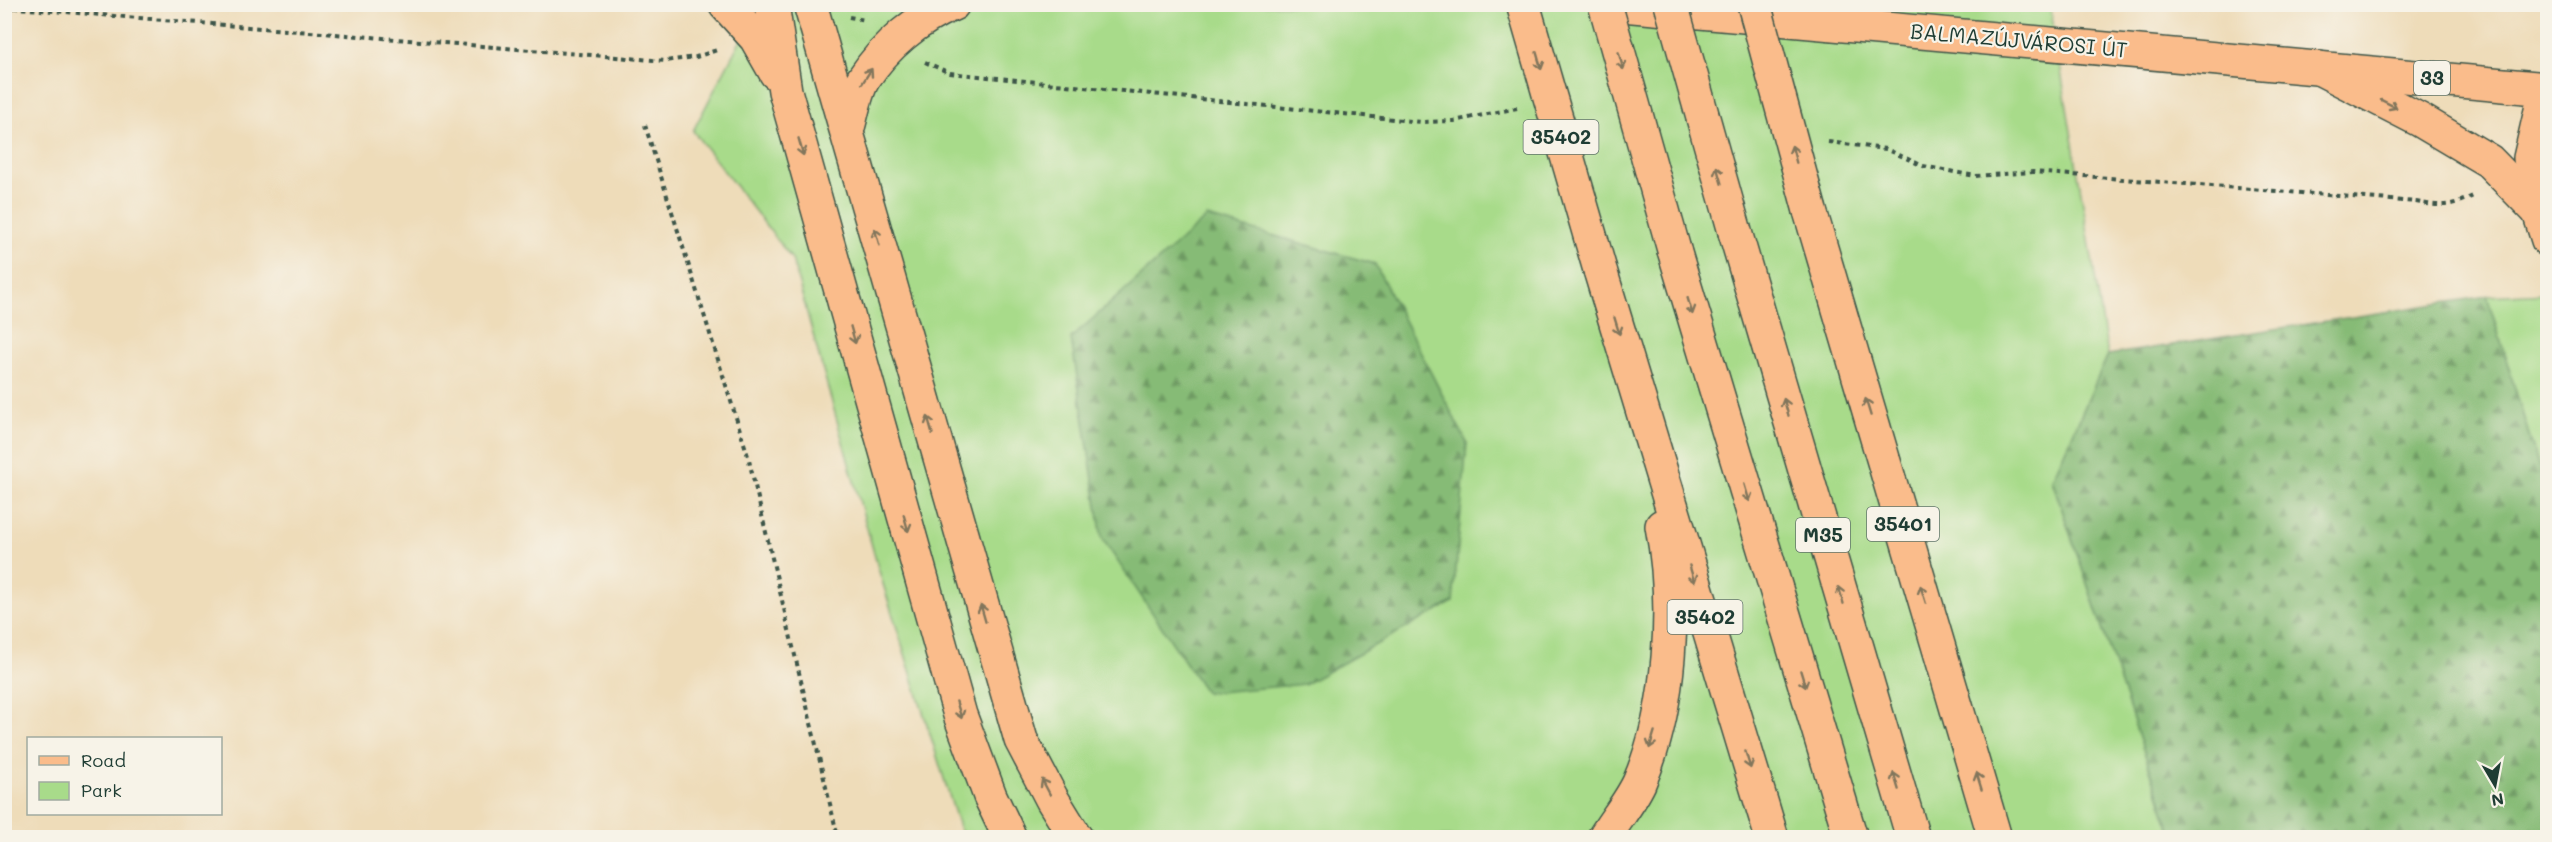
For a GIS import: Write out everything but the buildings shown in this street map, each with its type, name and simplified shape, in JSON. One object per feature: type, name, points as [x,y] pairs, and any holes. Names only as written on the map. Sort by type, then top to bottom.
[{"type":"main road","points":[[725,4],[756,38],[785,91]]},
{"type":"main road","points":[[772,4],[785,91],[960,715],[990,796],[1010,837]]},
{"type":"main road","points":[[848,131],[863,79],[897,39],[937,11],[953,4]]},
{"type":"main road","name":"35402","points":[[1522,4],[1638,397],[1772,837]]},
{"type":"main road","name":"M35","points":[[1605,4],[1674,250],[1851,837]]},
{"type":"main road","name":"BALMAZÚJVÁROSI ÚT","points":[[1611,4],[2319,68]]},
{"type":"main road","name":"M35","points":[[1671,4],[1735,232],[1913,837]]},
{"type":"main road","name":"35401","points":[[1754,4],[1810,211],[1995,837]]},
{"type":"main road","points":[[813,12],[1021,740],[1052,799],[1076,837]]},
{"type":"main road","points":[[2319,68],[2420,120],[2489,160],[2543,226]]},
{"type":"main road","name":"33","points":[[2319,68],[2547,91]]},
{"type":"main road","points":[[2543,226],[2530,158],[2547,91]]},
{"type":"main road","points":[[1604,837],[1638,784],[1655,730],[1666,683],[1670,608],[1664,533],[1638,397]]},
{"type":"path","points":[[4,7],[665,60],[696,57],[756,38]]},
{"type":"path","points":[[813,12],[856,17],[877,24],[929,65],[950,73],[1421,122],[1454,121],[1524,107]]},
{"type":"path","points":[[645,125],[748,456],[838,837]]},
{"type":"path","points":[[1816,141],[1886,149],[1923,166],[1975,176],[2033,172],[2415,202],[2442,207],[2456,204],[2507,180]]},
{"type":"green space","points":[[759,5],[2050,5],[2108,355],[2052,480],[2173,837],[965,837],[960,830],[879,571],[792,259],[693,131]]},
{"type":"green space","points":[[1207,217],[1375,264],[1467,443],[1453,602],[1305,684],[1206,693],[1102,538],[1071,338]]},
{"type":"green space","points":[[2547,293],[2547,495],[2487,296]]},
{"type":"green space","points":[[2487,296],[2547,495],[2547,837],[2173,837],[2052,480],[2108,355]]}]
